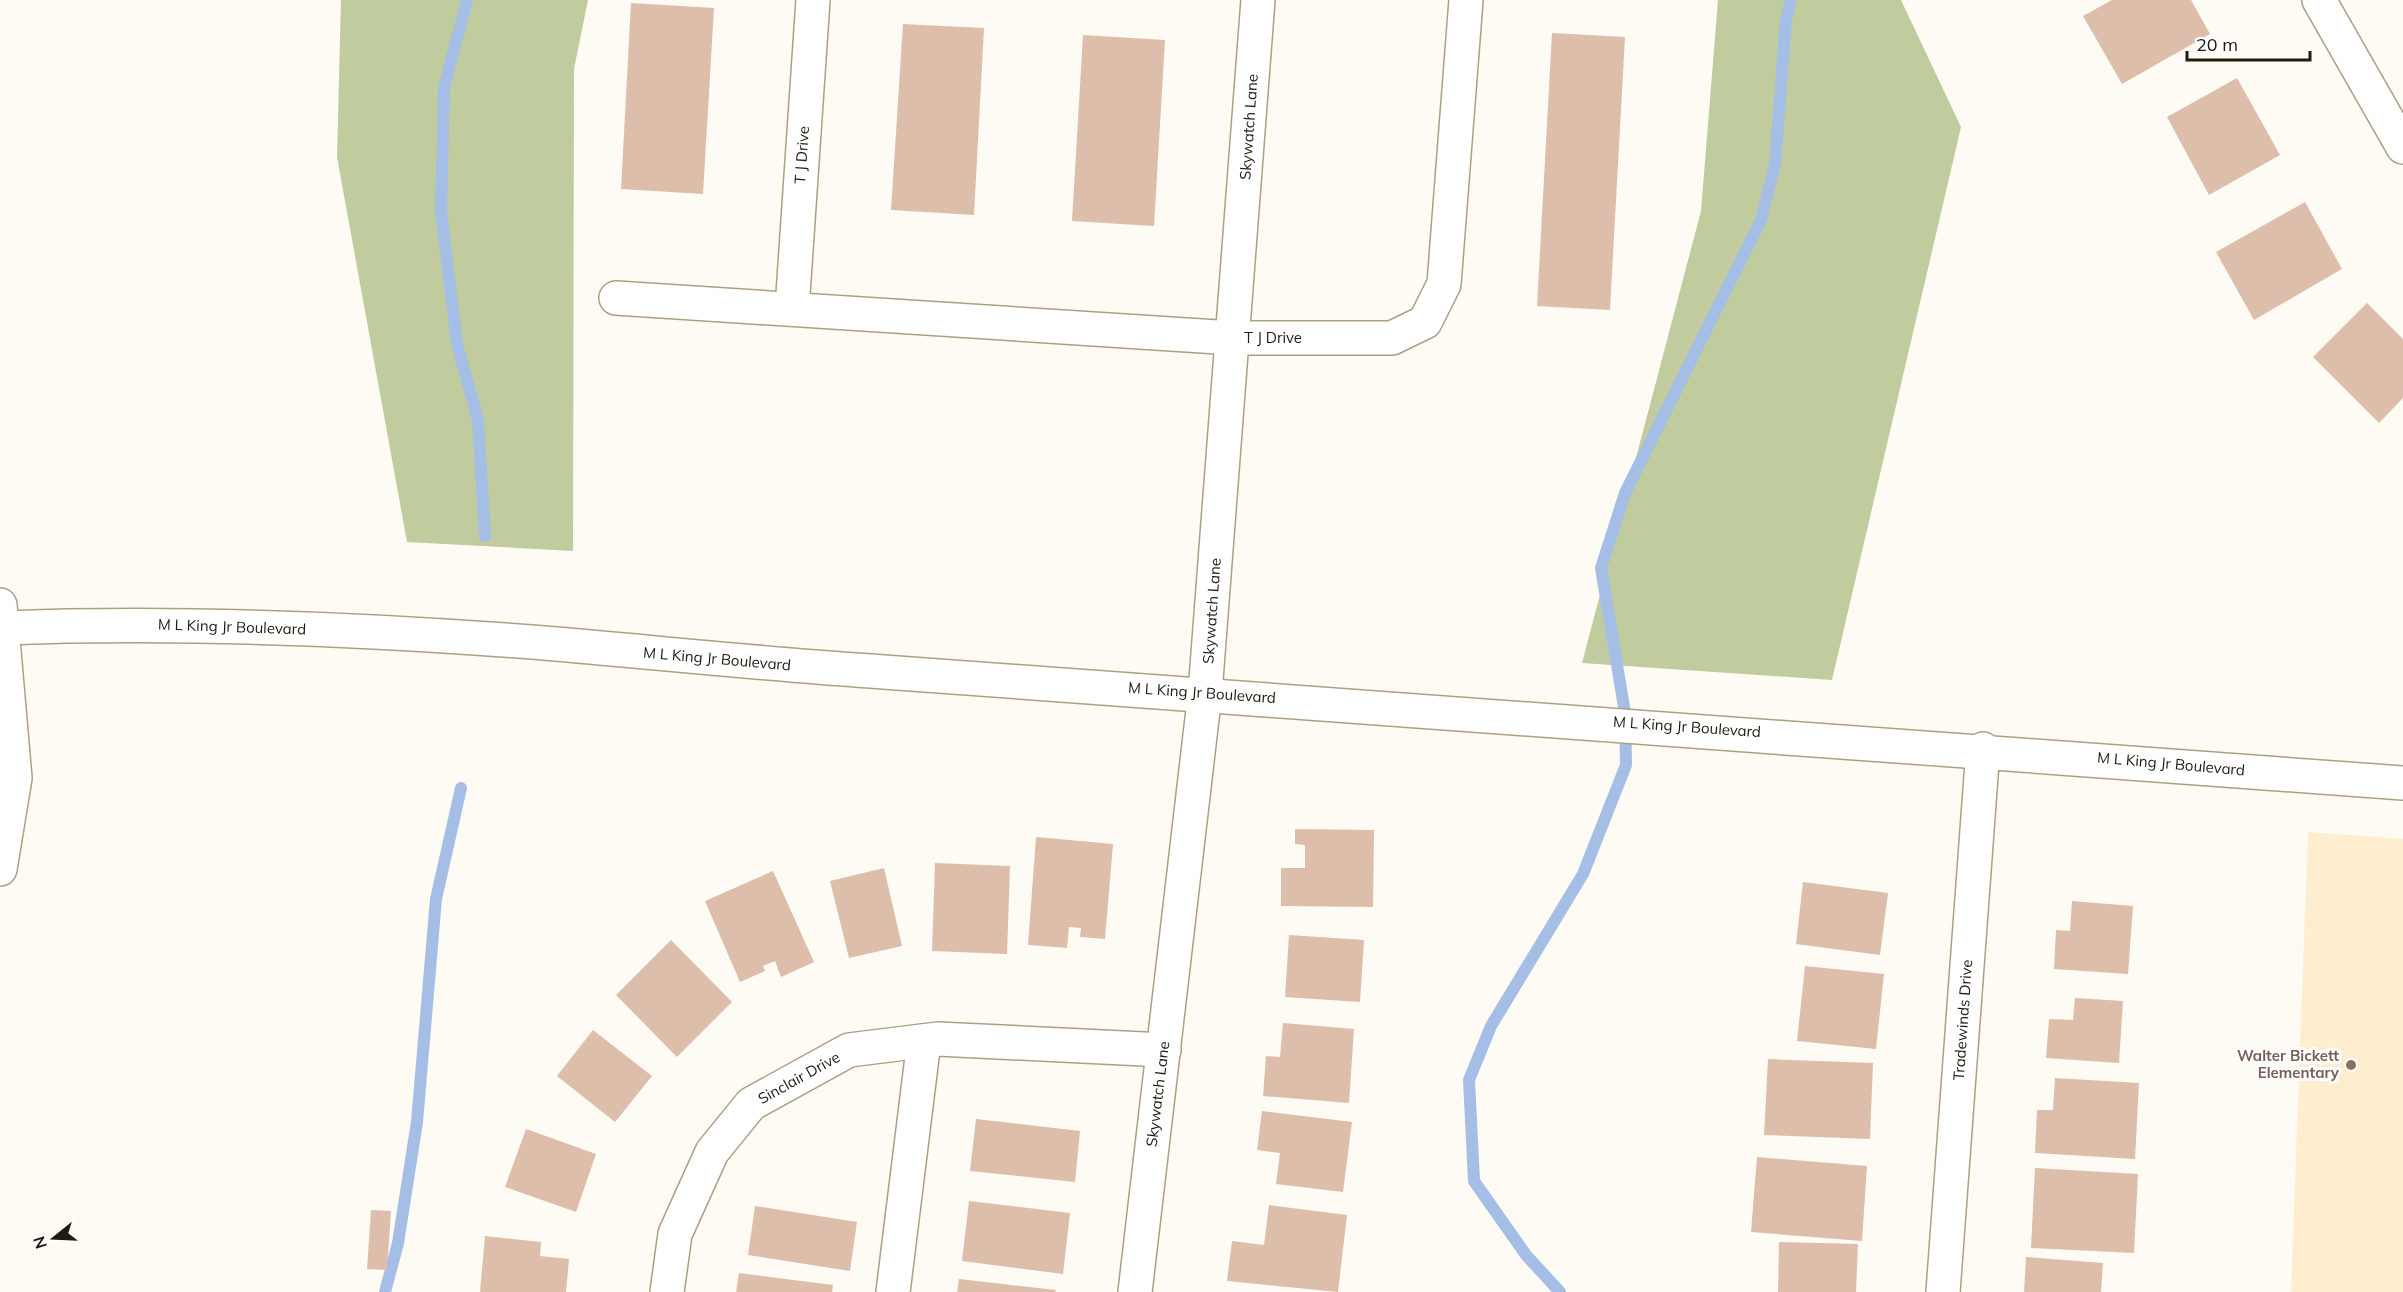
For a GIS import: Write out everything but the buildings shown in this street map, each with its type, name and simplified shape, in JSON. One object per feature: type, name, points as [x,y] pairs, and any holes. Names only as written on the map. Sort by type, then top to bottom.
[{"type":"street","name":"T J Drive","points":[[792,309],[813,0]]},
{"type":"street","name":"Skywatch Lane","points":[[1135,1292],[1206,693],[1258,0]]},
{"type":"street","name":"T J Drive","points":[[616,298],[1233,338],[1392,338],[1425,322],[1444,284],[1466,0]]},
{"type":"street","points":[[2319,0],[2403,147]]},
{"type":"street","points":[[0,620],[15,778],[0,869]]},
{"type":"street","name":"M L King Jr Boulevard","points":[[0,620],[264,627],[549,644],[785,666],[1206,693],[1983,749],[2403,783]]},
{"type":"street","name":"Tradewinds Drive","points":[[1943,1292],[1983,749]]},
{"type":"street","name":"Sinclair Drive","points":[[667,1292],[675,1233],[712,1152],[752,1104],[849,1050],[938,1039],[1164,1050]]},
{"type":"street","points":[[893,1292],[924,1041]]},
{"type":"shaded area","name":"Walter Bickett Elementary","points":[[2308,832],[2403,839],[2403,1292],[2291,1292]]},
{"type":"green space","points":[[341,0],[588,0],[574,69],[573,551],[407,542],[337,157]]},
{"type":"green space","points":[[1718,0],[1901,0],[1961,127],[1832,680],[1582,663],[1701,211]]},
{"type":"waterway","points":[[467,0],[444,88],[441,211],[457,344],[478,420],[485,536]]},
{"type":"waterway","points":[[1560,1292],[1526,1255],[1474,1181],[1469,1080],[1491,1026],[1583,874],[1626,765],[1625,713],[1601,568],[1625,493],[1761,220],[1775,164],[1786,19],[1791,0]]},
{"type":"waterway","points":[[385,1292],[398,1243],[417,1122],[436,899],[461,788]]},
{"type":"place","name":"Walter Bickett Elementary","points":[[2351,1065]]}]
